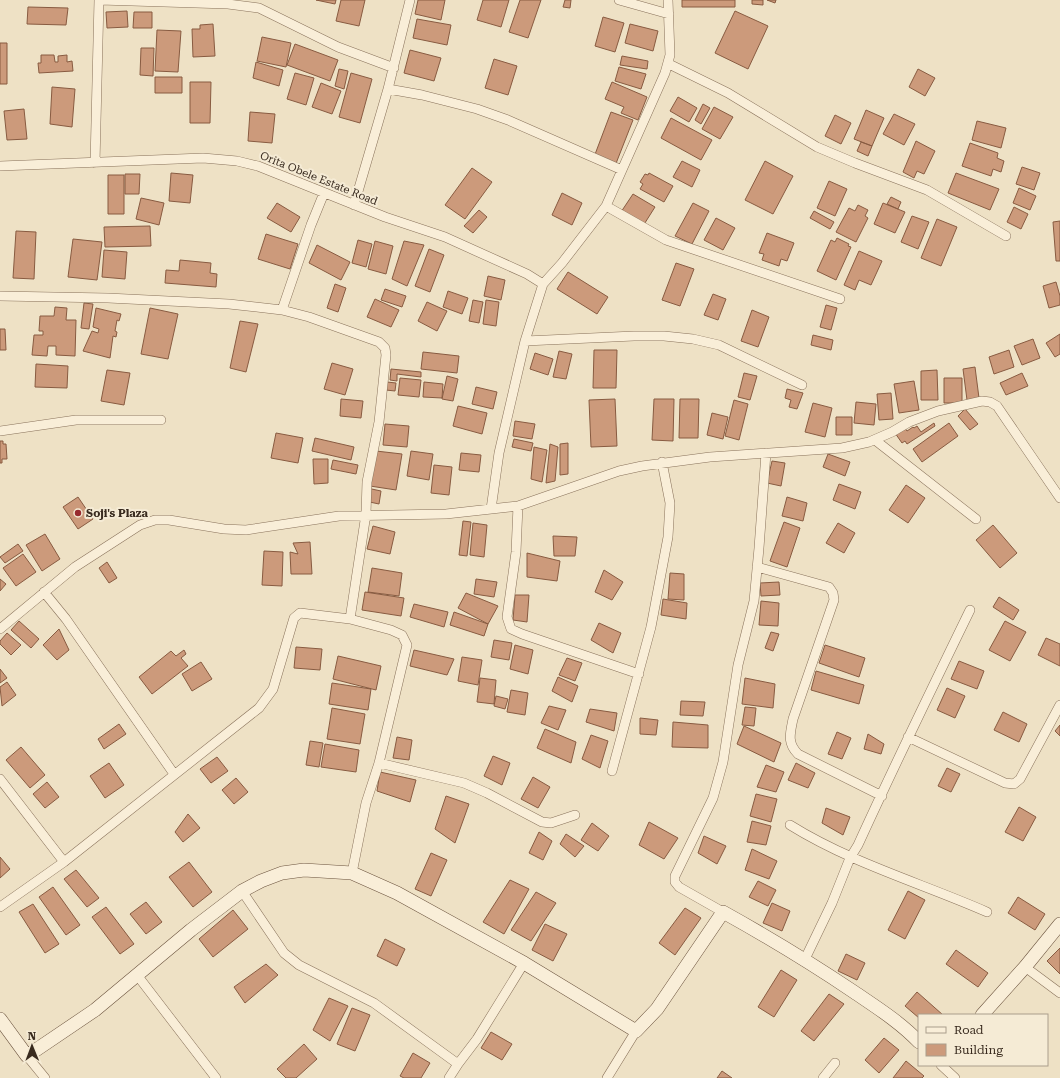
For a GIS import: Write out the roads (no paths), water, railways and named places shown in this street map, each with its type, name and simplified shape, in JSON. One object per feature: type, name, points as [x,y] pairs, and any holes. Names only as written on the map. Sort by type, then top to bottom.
[{"type":"street","points":[[95,163],[100,0],[228,4],[259,8],[338,47],[394,68]]},
{"type":"street","points":[[354,205],[394,68],[410,0]]},
{"type":"street","points":[[619,0],[669,14]]},
{"type":"street","points":[[491,509],[499,453],[525,341],[543,284],[562,263],[606,206],[622,170],[668,64],[670,54],[668,0]]},
{"type":"street","points":[[668,64],[728,93],[818,147],[855,163],[927,190],[1006,236]]},
{"type":"street","points":[[388,89],[422,95],[483,111],[508,120],[622,170]]},
{"type":"street","name":"Orita Obele Estate Road","points":[[0,166],[203,158],[237,161],[258,166],[354,205],[445,237],[527,274],[543,284]]},
{"type":"street","points":[[282,310],[311,225],[324,193]]},
{"type":"street","points":[[606,206],[666,240],[840,299]]},
{"type":"street","points":[[0,296],[108,298],[229,304],[282,310],[309,317],[379,342],[385,348],[386,355],[379,422],[366,491],[366,514],[350,619]]},
{"type":"street","points":[[525,341],[634,336],[664,336],[693,339],[718,345],[802,385]]},
{"type":"street","points":[[0,628],[75,567],[121,536],[140,525],[155,520],[169,520],[224,529],[246,530],[339,516],[366,514],[446,514],[518,506],[619,471],[662,462],[766,452],[842,448],[875,440],[909,422],[938,411],[974,403],[990,402],[998,406],[1060,498]]},
{"type":"street","points":[[0,431],[76,420],[161,420]]},
{"type":"street","points":[[875,440],[976,519]]},
{"type":"street","points":[[766,452],[754,601],[738,665],[723,762],[713,798],[675,876],[675,882],[679,887],[805,959],[878,1008],[918,1041]]},
{"type":"street","points":[[612,771],[652,627],[668,536],[670,504],[662,462]]},
{"type":"street","points":[[518,506],[516,552],[507,617],[511,629],[639,674]]},
{"type":"street","points":[[757,567],[829,587],[833,593],[834,600],[793,719],[789,739],[792,748],[798,754],[882,796]]},
{"type":"street","points":[[44,592],[66,619],[174,774]]},
{"type":"street","points":[[805,959],[832,903],[850,858],[882,796],[908,737],[930,696],[970,610]]},
{"type":"street","points":[[0,907],[64,862],[250,715],[267,698],[273,689],[294,618],[296,614],[300,612],[350,619],[391,630],[402,635],[406,644],[379,763],[366,803],[352,873]]},
{"type":"street","points":[[908,737],[1005,784],[1014,784],[1020,779],[1060,705]]},
{"type":"street","points":[[379,763],[464,783],[487,792],[542,822],[551,823],[574,815]]},
{"type":"street","points":[[0,779],[64,862]]},
{"type":"street","points":[[790,824],[814,840],[850,858],[987,912]]},
{"type":"street","points":[[27,1056],[96,1010],[137,975],[242,891],[261,881],[282,873],[304,870],[352,873],[397,893],[524,963],[636,1031]]},
{"type":"street","points":[[242,891],[284,953],[299,965],[374,1003],[458,1064]]},
{"type":"street","points":[[607,1078],[636,1031],[661,1003],[723,912]]},
{"type":"street","points":[[983,1014],[1025,967],[1060,924]]},
{"type":"street","points":[[448,1078],[477,1039],[524,963]]},
{"type":"street","points":[[1025,967],[1060,993]]},
{"type":"street","points":[[137,975],[216,1078]]},
{"type":"street","points":[[0,1019],[45,1078]]},
{"type":"street","points":[[824,1078],[835,1063]]},
{"type":"street","points":[[943,1066],[955,1078]]},
{"type":"place","name":"Soji's Plaza","points":[[78,513]]}]
